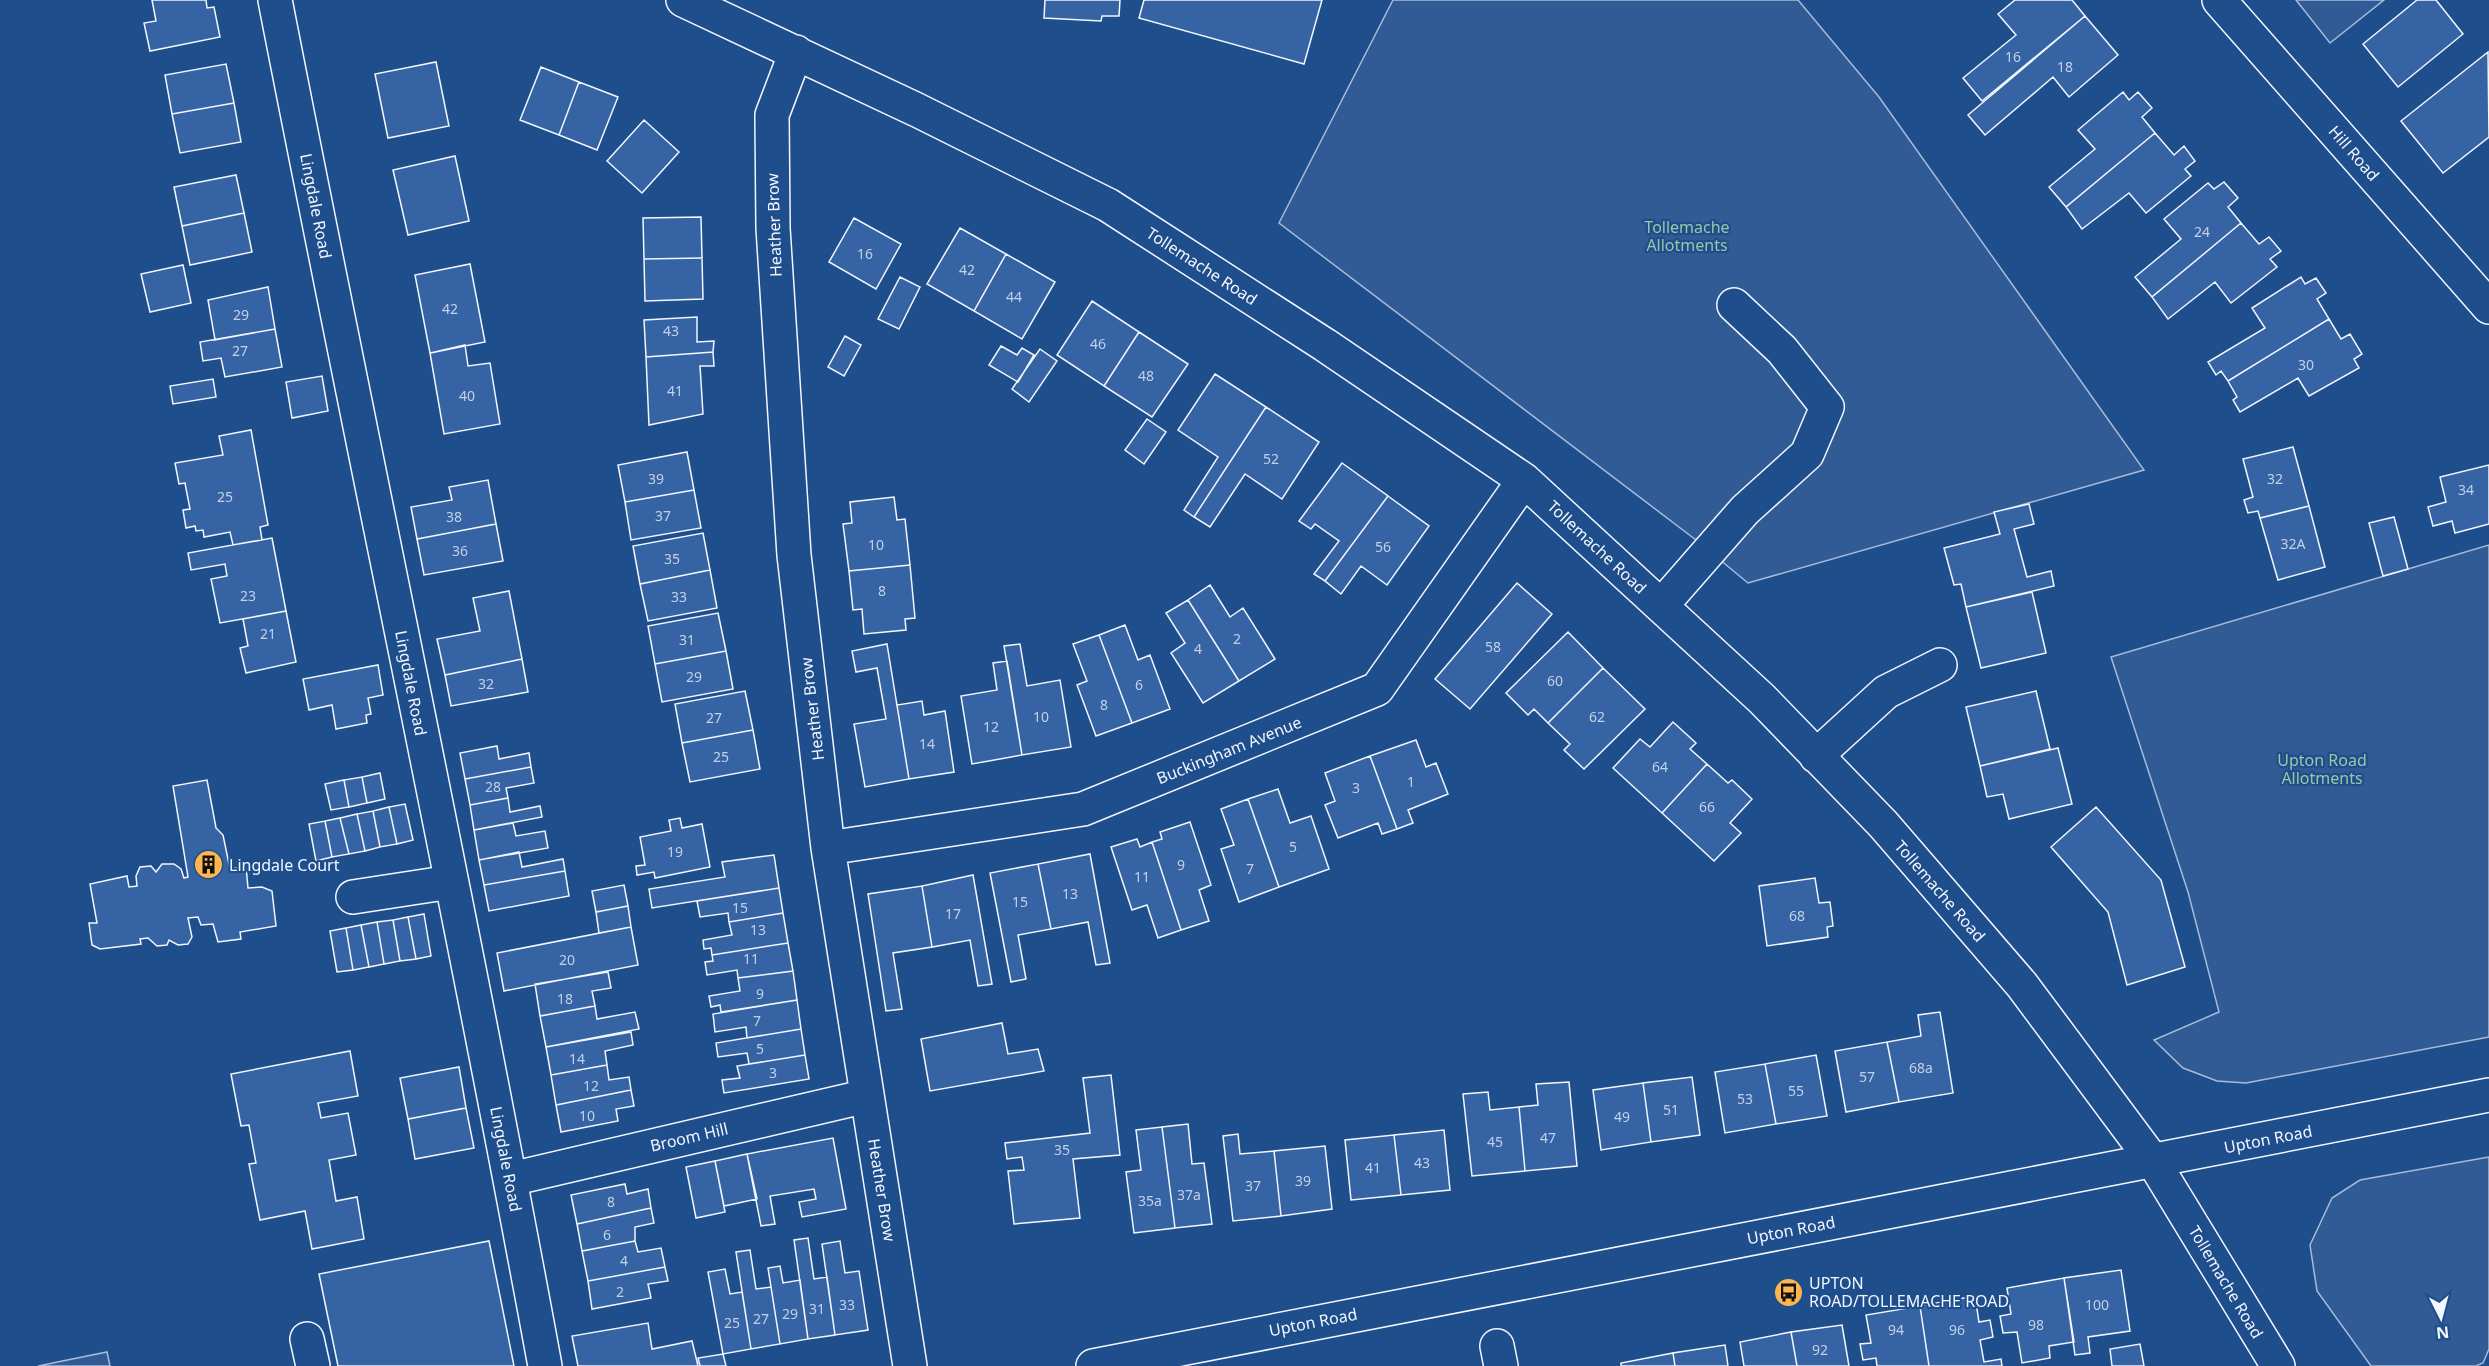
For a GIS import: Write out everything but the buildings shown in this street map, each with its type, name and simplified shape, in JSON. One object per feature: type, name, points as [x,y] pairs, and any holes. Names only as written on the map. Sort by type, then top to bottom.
[{"type":"street","name":"Lingdale Road","points":[[275,0],[511,1179],[545,1366]]},
{"type":"street","name":"Tollemache Road","points":[[683,0],[796,52],[1108,205],[1325,345],[1524,480],[1762,699],[1882,824],[2022,985],[2153,1161],[2278,1366]]},
{"type":"street","name":"Hill Road","points":[[2219,0],[2489,307]]},
{"type":"street","name":"Heather Brow","points":[[796,52],[772,115],[772,228],[794,555],[828,848],[910,1366]]},
{"type":"street","points":[[1661,606],[1745,510],[1807,454],[1827,407],[1782,350],[1734,305]]},
{"type":"street","name":"Buckingham Avenue","points":[[828,848],[1083,809],[1377,689],[1524,480]]},
{"type":"street","points":[[1816,756],[1886,692],[1940,665]]},
{"type":"street","points":[[353,897],[451,882]]},
{"type":"street","name":"Upton Road","points":[[1093,1366],[1485,1287],[2489,1095]]},
{"type":"street","name":"Broom Hill","points":[[511,1179],[867,1096]]},
{"type":"shaded area","name":"Tollemache Allotments","points":[[1393,0],[1798,0],[1879,97],[2144,470],[1748,583],[1696,540],[1279,223]]},
{"type":"shaded area","points":[[2296,0],[2384,0],[2330,43]]},
{"type":"shaded area","name":"Upton Road Allotments","points":[[2489,545],[2489,1037],[2246,1083],[2217,1081],[2183,1068],[2154,1040],[2219,1012],[2188,892],[2111,657]]},
{"type":"shaded area","points":[[2489,1157],[2489,1349],[2483,1363],[2476,1366],[2371,1366],[2317,1291],[2310,1245],[2332,1198],[2360,1180]]},
{"type":"shaded area","points":[[107,1352],[110,1366],[38,1366]]},
{"type":"place","name":"Lingdale Court","points":[[208,865]]},
{"type":"place","name":"UPTON ROAD/TOLLEMACHE ROAD","points":[[1788,1292]]}]
